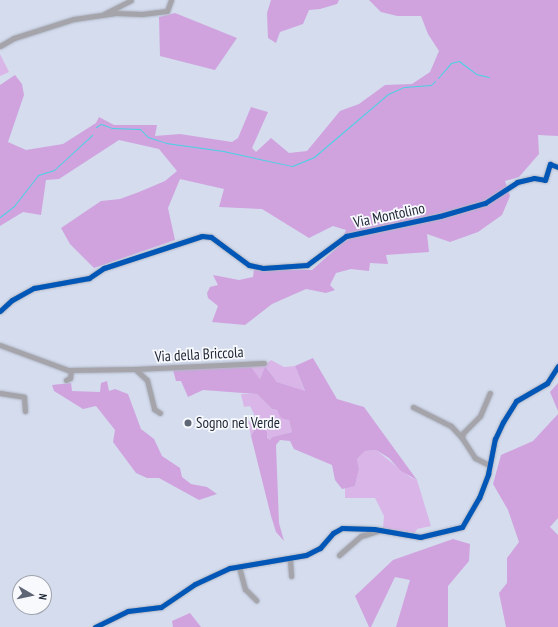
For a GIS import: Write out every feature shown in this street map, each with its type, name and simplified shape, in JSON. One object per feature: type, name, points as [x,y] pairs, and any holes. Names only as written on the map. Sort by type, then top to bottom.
[{"type":"street","points":[[104,14],[131,0]]},
{"type":"street","points":[[0,46],[14,38],[74,19],[104,14],[167,11],[171,0]]},
{"type":"street","name":"Via Montolino","points":[[0,311],[12,300],[34,288],[88,278],[104,268],[202,236],[211,237],[249,265],[263,268],[307,265],[346,236],[440,216],[485,203],[517,182],[534,178],[545,180],[550,164],[558,167]]},
{"type":"street","points":[[0,345],[71,370],[70,378],[66,380]]},
{"type":"street","name":"Via della Briccola","points":[[71,370],[135,369],[264,363]]},
{"type":"street","points":[[95,627],[128,611],[161,607],[195,584],[239,567],[290,560],[320,548],[333,533],[342,528],[381,530],[420,536],[462,527],[479,498],[495,439],[516,401],[547,383],[558,366]]},
{"type":"street","points":[[135,369],[147,380],[154,409],[160,413]]},
{"type":"street","points":[[0,393],[24,397],[25,411]]},
{"type":"street","points":[[462,438],[463,433],[480,416],[490,393]]},
{"type":"street","points":[[413,407],[451,426],[462,438],[475,458],[489,465]]},
{"type":"street","points":[[339,555],[361,536],[381,530]]},
{"type":"street","points":[[290,560],[291,576]]},
{"type":"street","points":[[239,567],[245,589],[256,600]]},
{"type":"shaded area","points":[[271,0],[339,0],[337,4],[320,9],[309,10],[303,24],[280,32],[276,43],[268,38],[267,13]]},
{"type":"shaded area","points":[[369,0],[558,0],[558,136],[538,135],[539,154],[519,177],[505,181],[510,196],[502,215],[478,232],[450,242],[427,234],[429,252],[386,255],[388,264],[370,263],[369,271],[351,269],[336,273],[330,285],[335,290],[326,293],[306,289],[272,304],[245,325],[212,322],[218,306],[208,298],[207,293],[210,287],[218,285],[213,275],[239,280],[253,277],[254,269],[312,270],[340,245],[346,230],[333,226],[309,238],[262,209],[219,207],[224,189],[180,179],[168,208],[175,240],[94,268],[70,244],[61,228],[101,201],[120,199],[139,192],[165,181],[177,171],[159,149],[119,140],[59,179],[46,180],[41,215],[23,212],[0,226],[0,85],[15,75],[22,84],[24,95],[8,142],[26,150],[63,144],[96,123],[99,117],[114,125],[157,125],[155,136],[180,134],[232,142],[238,138],[251,107],[268,112],[252,148],[256,152],[271,138],[289,153],[307,151],[340,111],[359,104],[385,85],[412,84],[430,72],[439,51],[428,34],[421,16],[397,16],[381,12]]},
{"type":"shaded area","points":[[175,13],[237,38],[215,70],[160,56],[159,17]]},
{"type":"shaded area","points":[[0,54],[9,72],[0,76]]},
{"type":"shaded area","points":[[313,358],[337,399],[364,407],[417,480],[401,471],[389,458],[376,450],[365,451],[357,459],[359,469],[355,486],[342,489],[335,480],[332,465],[294,449],[290,441],[280,440],[276,445],[279,523],[284,541],[276,532],[251,436],[258,423],[267,432],[267,437],[270,440],[272,437],[292,432],[289,420],[281,418],[277,410],[272,409],[257,394],[203,390],[188,397],[181,381],[176,381],[173,370],[250,366],[260,379],[265,366],[277,382],[305,391],[295,366]]},
{"type":"shaded area","points":[[271,360],[284,367],[295,366],[305,392],[277,382],[265,366],[260,379],[250,368],[250,366],[266,364]]},
{"type":"shaded area","points":[[107,381],[109,391],[115,389],[128,394],[141,429],[154,439],[162,456],[180,468],[182,477],[191,484],[207,487],[217,494],[199,500],[159,478],[147,478],[136,473],[113,442],[115,430],[96,406],[83,409],[54,391],[52,385],[71,383],[72,391],[100,392],[101,383]]},
{"type":"shaded area","points":[[558,383],[558,411],[550,392]]},
{"type":"shaded area","points":[[241,394],[257,394],[272,409],[277,410],[289,420],[292,432],[272,437],[270,440],[258,423],[251,436],[248,422],[255,418],[250,406],[244,407]]},
{"type":"shaded area","points":[[558,414],[558,518],[550,527],[558,535],[558,627],[506,627],[499,593],[507,583],[507,558],[519,542],[508,510],[493,484],[501,455],[533,441]]},
{"type":"shaded area","points":[[376,450],[410,477],[417,480],[431,526],[417,529],[415,533],[383,528],[384,516],[375,498],[345,498],[345,487],[355,486],[359,469],[357,459],[365,451]]},
{"type":"shaded area","points":[[453,539],[470,544],[469,561],[448,586],[448,627],[396,627],[410,580],[395,577],[371,627],[369,627],[355,596],[393,560]]},
{"type":"shaded area","points":[[190,613],[201,627],[173,627],[172,621]]},
{"type":"waterway","points":[[438,78],[451,63],[459,61],[476,74],[489,77]]},
{"type":"waterway","points":[[96,127],[101,124],[112,128],[140,129],[148,137],[166,143],[223,151],[292,166],[314,157],[388,94],[404,87],[431,85],[435,81]]},
{"type":"waterway","points":[[0,217],[14,206],[38,175],[54,170],[92,135]]},
{"type":"cycle path","points":[[0,311],[12,300],[34,288],[89,278],[104,268],[202,236],[211,237],[249,265],[263,268],[307,265],[346,236],[440,216],[485,203],[517,182],[534,178],[545,180],[550,164],[558,167]]},
{"type":"cycle path","points":[[95,627],[128,611],[161,607],[195,584],[230,568],[306,555],[320,548],[333,533],[342,528],[374,529],[420,537],[462,527],[479,498],[488,474],[495,439],[503,422],[516,401],[547,383],[558,366]]},
{"type":"place","name":"Sogno nel Verde","points":[[188,423]]}]
